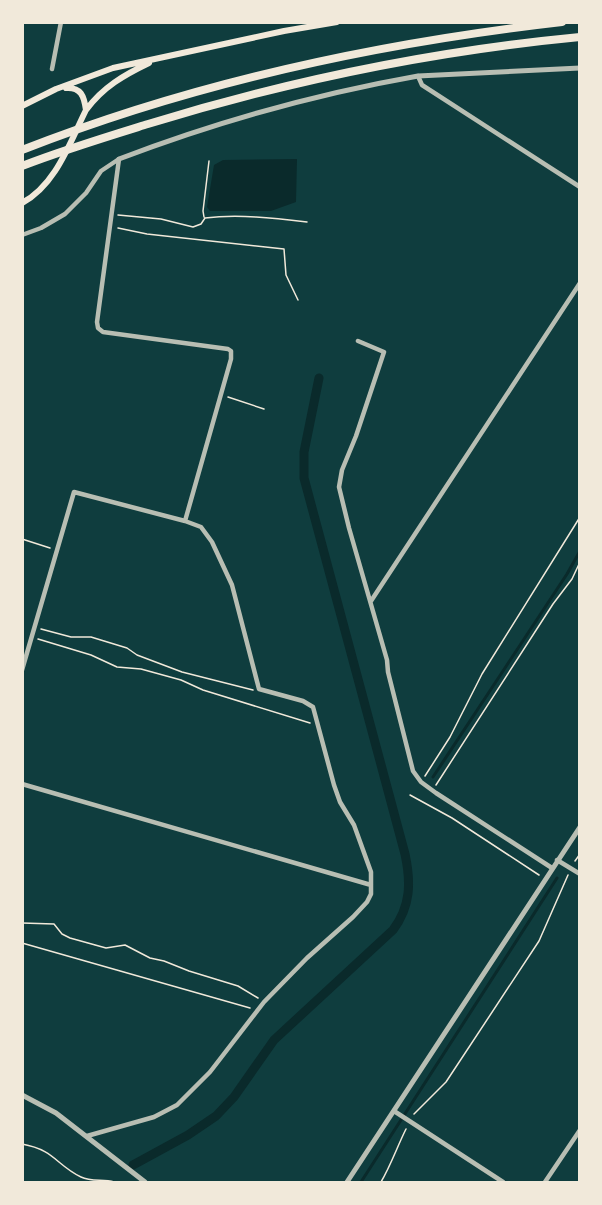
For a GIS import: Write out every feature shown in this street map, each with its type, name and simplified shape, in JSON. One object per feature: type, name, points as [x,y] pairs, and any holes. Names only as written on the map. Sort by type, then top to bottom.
[{"type":"highway","points":[[22,150],[66,133],[168,100],[276,71],[432,40],[562,22]]},
{"type":"highway","points":[[22,166],[179,114],[284,86],[467,50],[579,37]]},
{"type":"main road","points":[[22,106],[56,89],[112,69],[337,22]]},
{"type":"main road","points":[[22,203],[33,197],[53,174],[86,110],[101,92],[117,79],[157,59]]},
{"type":"main road","points":[[56,89],[71,87],[78,90],[82,94],[86,110]]},
{"type":"street","points":[[52,69],[61,22]]},
{"type":"street","points":[[282,22],[284,32]]},
{"type":"street","points":[[22,235],[41,228],[65,214],[86,193],[101,171],[119,159],[244,117],[346,91],[418,76],[579,68]]},
{"type":"street","points":[[418,76],[422,85],[579,187]]},
{"type":"street","points":[[119,159],[98,328],[103,332],[230,349],[231,359],[185,521]]},
{"type":"street","points":[[371,601],[579,283]]},
{"type":"street","points":[[358,341],[384,352],[342,470],[339,487],[371,601],[413,771],[421,782],[432,790],[552,868]]},
{"type":"street","points":[[22,670],[75,492],[201,527],[212,542],[232,585],[259,689],[310,704],[313,707],[334,785],[340,802],[354,825],[371,872],[371,894],[360,910],[307,958],[264,1002],[210,1072],[177,1105],[154,1117],[87,1136]]},
{"type":"street","points":[[22,784],[371,885]]},
{"type":"street","points":[[347,1182],[579,827]]},
{"type":"street","points":[[557,861],[579,874]]},
{"type":"street","points":[[22,1095],[56,1113],[145,1182]]},
{"type":"street","points":[[394,1111],[503,1182]]},
{"type":"street","points":[[545,1182],[579,1130]]},
{"type":"path","points":[[112,213],[135,218],[161,219],[193,226],[201,224],[205,218],[203,211],[209,161]]},
{"type":"path","points":[[205,218],[267,217],[308,222]]},
{"type":"path","points":[[110,227],[147,234],[284,249],[286,275],[298,300]]},
{"type":"path","points":[[220,395],[264,409]]},
{"type":"path","points":[[421,782],[450,737],[482,674],[579,517]]},
{"type":"path","points":[[22,539],[57,550]]},
{"type":"path","points":[[432,790],[553,604],[572,579],[579,562]]},
{"type":"path","points":[[34,628],[71,637],[92,637],[127,648],[137,655],[182,672],[249,690],[259,689]]},
{"type":"path","points":[[32,637],[91,655],[117,667],[141,669],[181,680],[203,690],[319,726]]},
{"type":"path","points":[[410,795],[452,818],[545,879]]},
{"type":"path","points":[[381,1182],[392,1165],[398,1144],[410,1121],[446,1082],[539,941],[579,854]]},
{"type":"path","points":[[22,923],[54,924],[66,936],[106,948],[125,945],[150,958],[238,986],[264,1002]]},
{"type":"path","points":[[22,943],[257,1010]]},
{"type":"path","points":[[22,1144],[40,1148],[82,1178],[114,1182]]},
{"type":"water","points":[[297,159],[296,202],[271,211],[210,211],[207,207],[214,165],[223,160]]},
{"type":"waterway","points":[[133,1165],[188,1135],[216,1116],[234,1097],[274,1040],[393,930],[406,903],[409,884],[405,854],[304,478],[304,452],[319,378]]},
{"type":"waterway","points":[[433,777],[580,551]]},
{"type":"waterway","points":[[361,1182],[557,878]]}]
